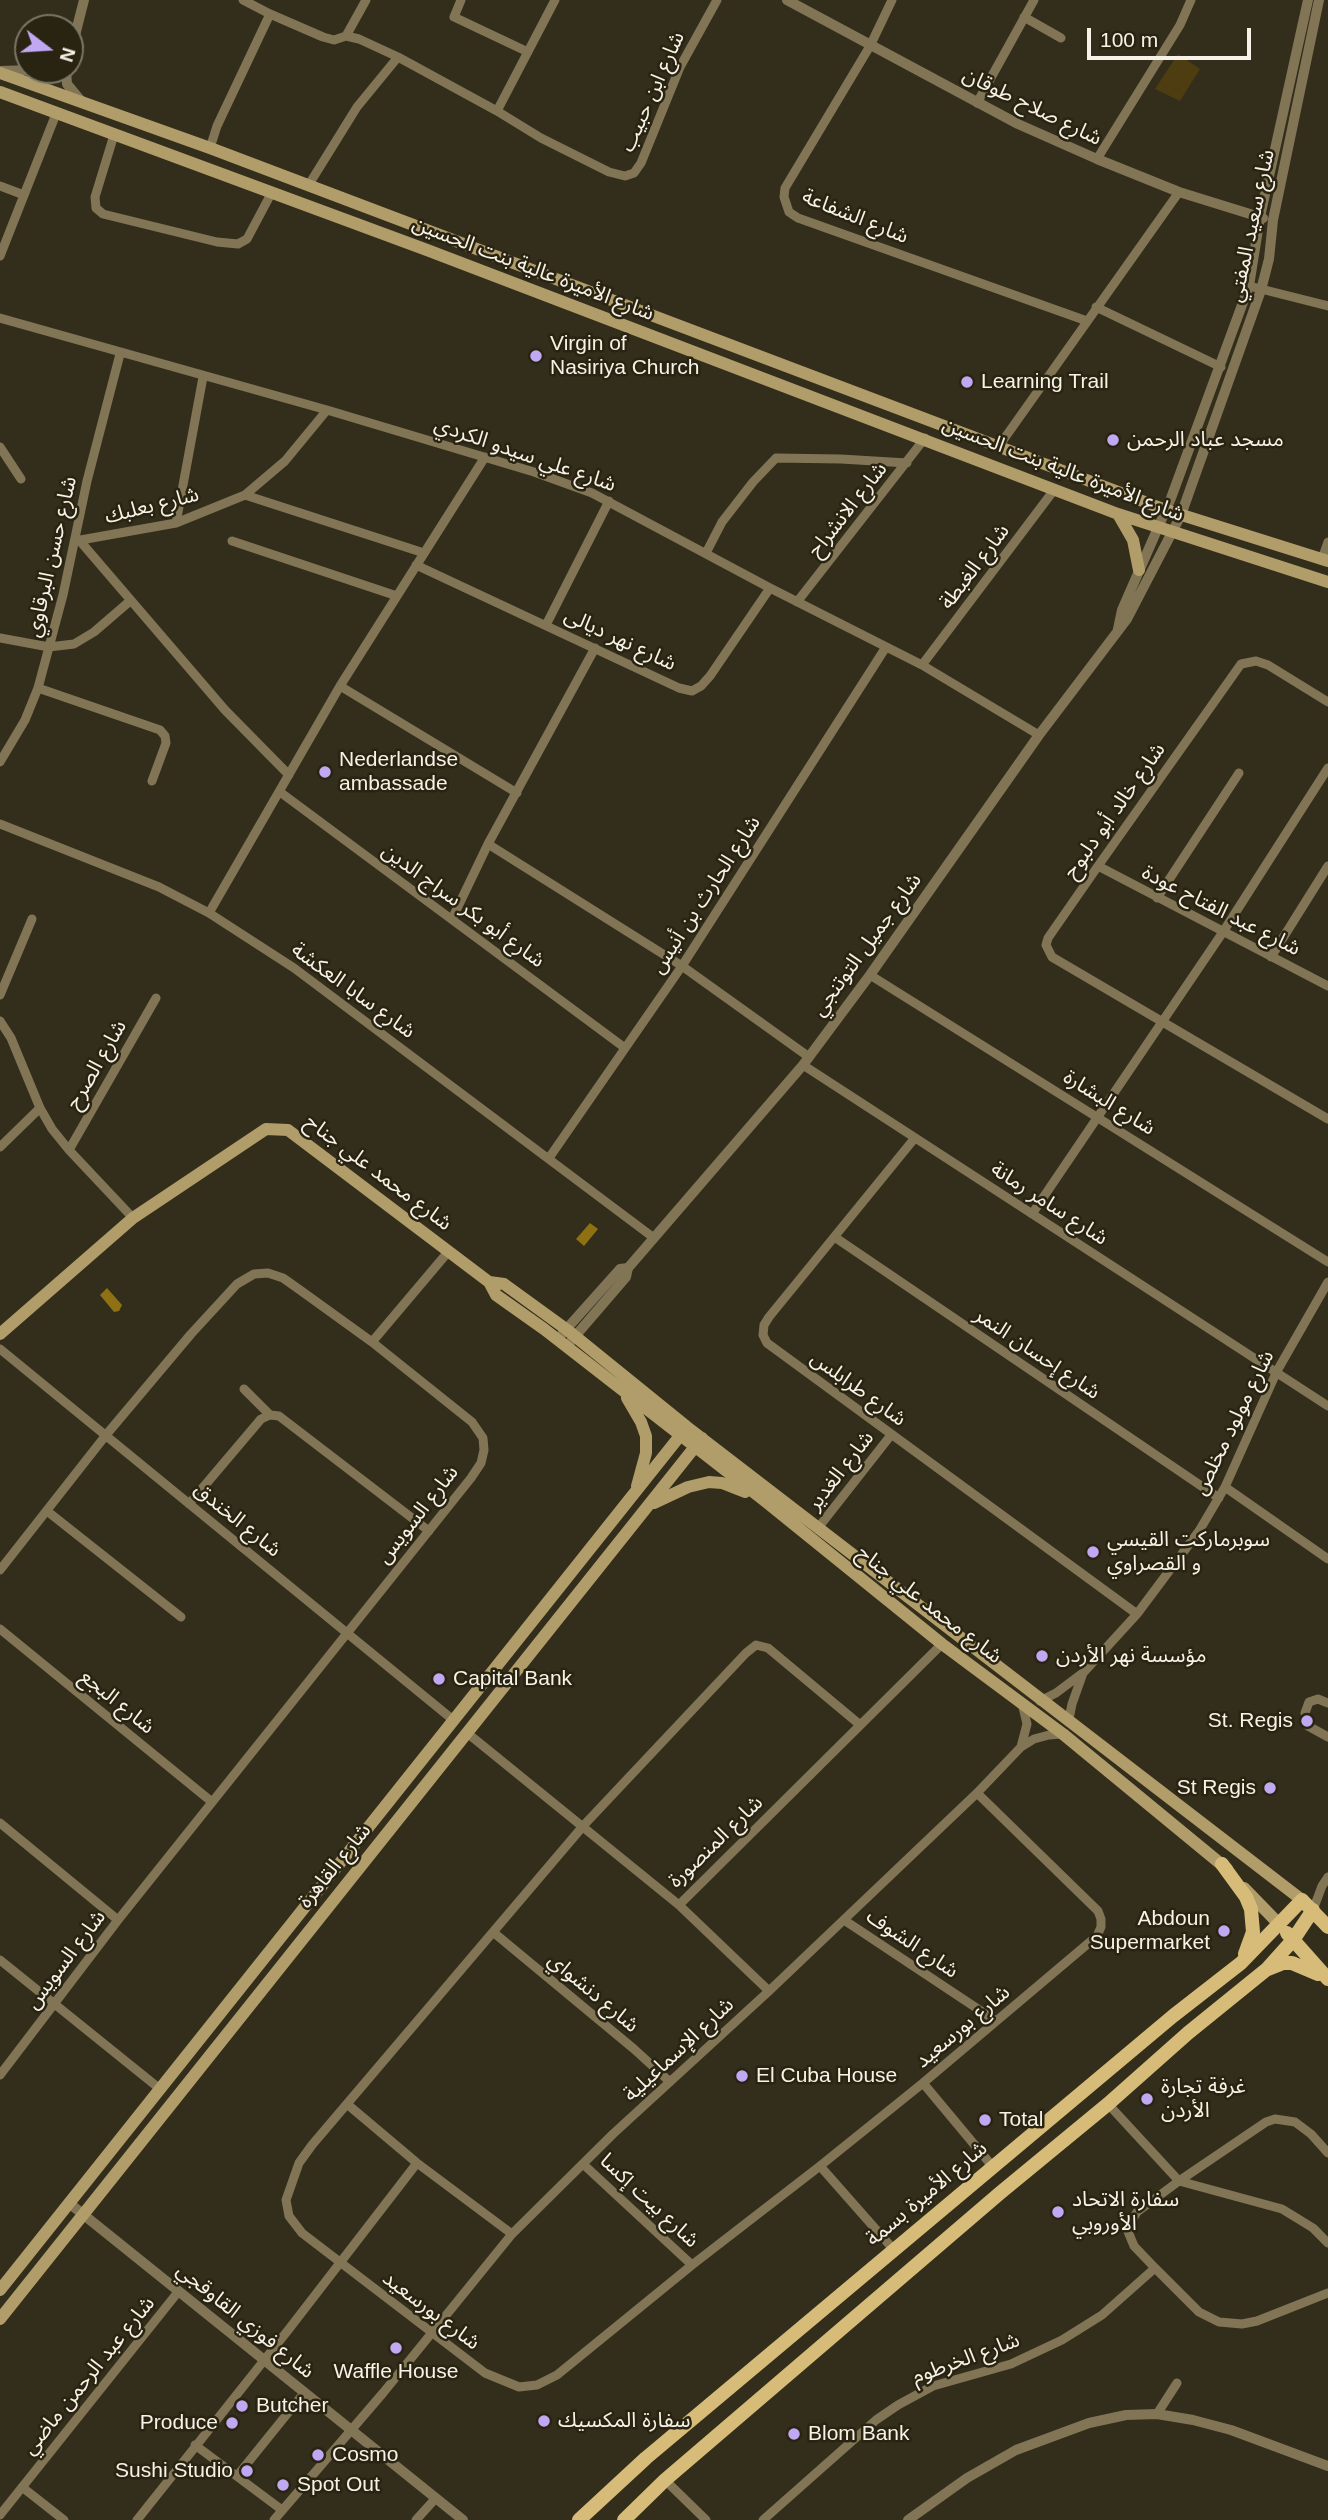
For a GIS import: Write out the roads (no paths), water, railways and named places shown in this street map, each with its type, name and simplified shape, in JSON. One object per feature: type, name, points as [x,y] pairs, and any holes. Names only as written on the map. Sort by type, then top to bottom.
[{"type":"main road","name":"شارع الأميرة عالية بنت الحسين","points":[[0,72],[1166,510],[1325,560]]},
{"type":"main road","name":"شارع الأميرة عالية بنت الحسين","points":[[0,92],[925,438],[1118,514],[1328,582]]},
{"type":"main road","points":[[209,170],[213,150]]},
{"type":"main road","points":[[1118,514],[1133,540],[1139,570]]},
{"type":"main road","name":"شارع محمد علي جناح","points":[[0,1334],[133,1217],[266,1129],[288,1130],[489,1282],[496,1295],[566,1338],[683,1432],[818,1528],[1040,1701],[1069,1719],[1307,1905],[1328,1927]]},
{"type":"main road","name":"شارع محمد علي جناح","points":[[566,1338],[623,1392],[683,1432]]},
{"type":"main road","points":[[623,1392],[646,1436],[646,1453],[634,1494]]},
{"type":"main road","name":"شارع القاهرة","points":[[0,2290],[683,1432]]},
{"type":"main road","name":"شارع محمد علي جناح","points":[[698,1443],[765,1501],[942,1644],[1063,1734],[1222,1864],[1328,1980]]},
{"type":"main road","name":"شارع القاهرة","points":[[0,2319],[698,1443]]},
{"type":"main road","points":[[650,1505],[688,1487],[709,1482],[733,1486],[765,1501]]},
{"type":"main road","points":[[1222,1864],[1246,1897],[1251,1909],[1253,1932],[1241,1963]]},
{"type":"main road","points":[[624,2520],[665,2480],[989,2202],[1262,1973],[1293,1940],[1307,1905]]},
{"type":"main road","name":"شارع الأميرة بسمة","points":[[579,2520],[646,2458],[1173,2016],[1241,1963],[1279,1924],[1307,1905]]},
{"type":"main road","points":[[1262,1973],[1283,1963],[1292,1963],[1328,1980]]},
{"type":"street","name":"شارع ابن حبيب","points":[[243,0],[323,37],[334,40],[346,36],[359,39],[398,57],[497,111],[523,129],[619,176],[630,176],[641,163],[680,67],[717,0]]},
{"type":"street","points":[[346,36],[366,0]]},
{"type":"street","points":[[461,0],[454,13],[455,18],[528,52]]},
{"type":"street","points":[[497,111],[555,0]]},
{"type":"street","name":"شارع صلاح طوقان","points":[[787,0],[977,103],[1097,159],[1179,192],[1273,220]]},
{"type":"street","points":[[870,46],[892,0]]},
{"type":"street","points":[[977,103],[1034,0]]},
{"type":"street","points":[[1097,159],[1180,25],[1191,0]]},
{"type":"street","name":"شارع سعيد المفتي","points":[[1159,528],[1249,286],[1259,217],[1308,0]]},
{"type":"street","name":"شارع سعيد المفتي","points":[[1173,533],[1261,290],[1319,0]]},
{"type":"street","points":[[213,150],[217,126],[270,14]]},
{"type":"street","points":[[1024,18],[1061,38]]},
{"type":"street","name":"شارع الشفاعة","points":[[870,46],[785,188],[784,197],[789,212],[798,218],[1087,321]]},
{"type":"street","points":[[308,186],[357,107],[398,57]]},
{"type":"street","points":[[67,84],[81,101]]},
{"type":"street","points":[[0,256],[56,114]]},
{"type":"street","points":[[114,135],[95,197],[96,208],[103,214],[217,242],[238,244],[247,239],[272,192]]},
{"type":"street","points":[[0,186],[24,195]]},
{"type":"street","points":[[999,446],[1179,192]]},
{"type":"street","points":[[1249,286],[1328,306]]},
{"type":"street","points":[[1096,307],[1221,367]]},
{"type":"street","name":"شارع علي سيدو الكردي","points":[[0,318],[485,457],[534,472],[609,501],[770,588],[922,665],[1039,735]]},
{"type":"street","name":"شارع حسن البرقاوي","points":[[0,762],[24,720],[38,688],[77,541],[120,354]]},
{"type":"street","points":[[176,523],[204,377]]},
{"type":"street","name":"شارع بعلبك","points":[[77,541],[176,523],[246,495],[285,461],[327,410]]},
{"type":"street","name":"شارع الانشراح","points":[[797,602],[925,438]]},
{"type":"street","points":[[0,447],[21,479]]},
{"type":"street","points":[[209,913],[341,686],[485,457]]},
{"type":"street","points":[[706,553],[722,522],[753,482],[776,458],[841,458],[907,463]]},
{"type":"street","name":"شارع الغبطة","points":[[922,665],[1054,490]]},
{"type":"street","points":[[246,495],[424,554]]},
{"type":"street","points":[[546,625],[609,501]]},
{"type":"street","name":"شارع جميل التوتنجي","points":[[1118,629],[1122,610],[1159,528]]},
{"type":"street","name":"شارع جميل التوتنجي","points":[[566,1338],[626,1278],[628,1268],[806,1061],[1039,735],[1127,619],[1173,533]]},
{"type":"street","points":[[77,541],[225,710],[289,775]]},
{"type":"street","points":[[232,541],[397,596]]},
{"type":"street","points":[[1325,560],[1328,541]]},
{"type":"street","name":"شارع نهر ديالى","points":[[416,565],[679,688],[692,691],[710,676],[770,588]]},
{"type":"street","points":[[0,638],[49,647],[65,646],[84,639],[130,601]]},
{"type":"street","name":"شارع الحارث بن أنيس","points":[[549,1158],[682,966],[886,647]]},
{"type":"street","points":[[452,919],[488,844],[596,648]]},
{"type":"street","name":"شارع خالد أبو دلبوح","points":[[1328,702],[1268,665],[1256,661],[1241,664],[1048,938],[1046,949],[1052,957],[1328,1119]]},
{"type":"street","points":[[341,686],[517,793]]},
{"type":"street","points":[[38,688],[160,730],[166,743],[152,781]]},
{"type":"street","points":[[1032,1214],[1223,932],[1328,768]]},
{"type":"street","points":[[1157,898],[1239,773]]},
{"type":"street","name":"شارع أبو بكر سراج الدين","points":[[279,792],[625,1048]]},
{"type":"street","name":"شارع سابا العكشة","points":[[0,824],[159,887],[209,913],[294,968],[654,1238]]},
{"type":"street","name":"شارع سامر رمانة","points":[[488,844],[682,966],[914,1139],[1328,1406]]},
{"type":"street","name":"شارع عبد الفتاح عودة","points":[[1098,866],[1328,986]]},
{"type":"street","points":[[1271,957],[1328,866]]},
{"type":"street","points":[[0,995],[32,919]]},
{"type":"street","name":"شارع البشارة","points":[[870,975],[1328,1262]]},
{"type":"street","name":"شارع الصرح","points":[[69,1150],[156,998]]},
{"type":"street","points":[[0,1021],[11,1038],[40,1108],[69,1150],[133,1217]]},
{"type":"street","points":[[0,1147],[40,1108]]},
{"type":"street","name":"شارع طرابلس","points":[[914,1139],[769,1317],[764,1325],[763,1335],[767,1343],[1137,1614]]},
{"type":"street","name":"شارع إحسان النمر","points":[[836,1238],[1219,1498]]},
{"type":"street","points":[[372,1342],[448,1252]]},
{"type":"street","name":"شارع السويس","points":[[0,1570],[191,1334],[246,1277],[268,1272],[283,1278],[372,1342],[472,1422],[482,1438],[484,1450],[481,1463],[118,1920],[0,2076]]},
{"type":"street","name":"شارع مولود مخلص","points":[[1040,1701],[1056,1693],[1084,1672],[1137,1614],[1192,1541],[1225,1487],[1277,1371],[1328,1282]]},
{"type":"street","name":"شارع الخندق","points":[[0,1349],[452,1719]]},
{"type":"street","points":[[244,1389],[271,1415]]},
{"type":"street","points":[[189,1504],[261,1419],[271,1415],[279,1416],[291,1424],[429,1531]]},
{"type":"street","name":"شارع الغدير","points":[[818,1528],[891,1435]]},
{"type":"street","points":[[1225,1487],[1328,1559]]},
{"type":"street","points":[[47,1511],[181,1617]]},
{"type":"street","name":"شارع البجع","points":[[0,1629],[212,1802]]},
{"type":"street","name":"شارع المنصورة","points":[[466,1732],[584,1825],[679,1905],[942,1644]]},
{"type":"street","name":"شارع بورسعيد","points":[[859,1724],[768,1648],[756,1645],[746,1653],[584,1825],[299,2162],[286,2200],[289,2216],[302,2233],[430,2332],[502,2382],[519,2387],[537,2385],[557,2375],[923,2083],[1097,1936],[1101,1919],[1088,1900],[977,1793]]},
{"type":"street","name":"شارع مولود مخلص","points":[[1069,1719],[1084,1672]]},
{"type":"street","points":[[1328,1703],[1318,1699],[1309,1702],[1306,1713],[1308,1726],[1328,1737]]},
{"type":"street","points":[[1021,1747],[1027,1724],[1022,1703]]},
{"type":"street","name":"شارع الإسماعيلية","points":[[274,2520],[383,2393],[512,2234],[977,1793],[1021,1747],[1034,1739],[1063,1734]]},
{"type":"street","points":[[0,1823],[118,1920]]},
{"type":"street","points":[[1307,1905],[1328,1877]]},
{"type":"street","points":[[1307,1905],[1322,1886]]},
{"type":"street","points":[[679,1905],[769,1991]]},
{"type":"street","name":"شارع الشوف","points":[[844,1920],[996,2021]]},
{"type":"street","name":"شارع دنشواي","points":[[493,1932],[670,2082]]},
{"type":"street","points":[[0,1960],[160,2089]]},
{"type":"street","points":[[1241,1963],[1262,1973]]},
{"type":"street","points":[[923,2083],[993,2167]]},
{"type":"street","points":[[347,2104],[417,2163],[512,2234]]},
{"type":"street","points":[[1108,2104],[1179,2180],[1282,2209],[1313,2228],[1328,2243]]},
{"type":"street","points":[[1328,2153],[1303,2126],[1286,2119],[1275,2119],[1255,2127],[1179,2180],[1137,2212],[1127,2229],[1134,2246],[1207,2318],[1230,2324],[1256,2321],[1328,2293]]},
{"type":"street","points":[[137,2520],[417,2163]]},
{"type":"street","name":"شارع بيت إكسا","points":[[583,2164],[692,2265]]},
{"type":"street","points":[[820,2166],[894,2250]]},
{"type":"street","name":"شارع فوزي القاوقجي","points":[[69,2203],[463,2520]]},
{"type":"street","name":"شارع الخرطوم","points":[[763,2520],[887,2412],[933,2386],[1011,2364],[1062,2340],[1102,2315],[1155,2268]]},
{"type":"street","name":"شارع عبد الرحمن ماضي","points":[[0,2515],[178,2292]]},
{"type":"street","points":[[1157,2414],[1177,2383]]},
{"type":"street","points":[[237,2476],[304,2393]]},
{"type":"street","points":[[908,2520],[967,2478],[1016,2450],[1089,2423],[1126,2415],[1157,2414],[1231,2430],[1328,2466]]},
{"type":"street","points":[[195,2445],[282,2510]]},
{"type":"street","points":[[665,2480],[706,2520]]},
{"type":"street","points":[[22,2487],[64,2520]]},
{"type":"street","points":[[416,2520],[435,2499]]},
{"type":"place","name":"Virgin of Nasiriya Church","points":[[536,356]]},
{"type":"place","name":"Learning Trail","points":[[967,382]]},
{"type":"place","name":"مسجد عباد الرحمن","points":[[1113,440]]},
{"type":"place","name":"Nederlandse ambassade","points":[[325,772]]},
{"type":"place","name":"سوبرماركت القيسي و القصراوي","points":[[1093,1552]]},
{"type":"place","name":"مؤسسة نهر الأردن","points":[[1042,1656]]},
{"type":"place","name":"Capital Bank","points":[[439,1679]]},
{"type":"place","name":"St. Regis","points":[[1307,1721]]},
{"type":"place","name":"St Regis","points":[[1270,1788]]},
{"type":"place","name":"Abdoun Supermarket","points":[[1224,1931]]},
{"type":"place","name":"El Cuba House","points":[[742,2076]]},
{"type":"place","name":"غرفة تجارة الأردن","points":[[1147,2099]]},
{"type":"place","name":"Total","points":[[985,2120]]},
{"type":"place","name":"سفارة الاتحاد الأوروبي","points":[[1058,2212]]},
{"type":"place","name":"Waffle House","points":[[396,2348]]},
{"type":"place","name":"Butcher","points":[[242,2406]]},
{"type":"place","name":"سفارة المكسيك","points":[[544,2421]]},
{"type":"place","name":"Produce","points":[[232,2423]]},
{"type":"place","name":"Blom Bank","points":[[794,2434]]},
{"type":"place","name":"Cosmo","points":[[318,2455]]},
{"type":"place","name":"Sushi Studio","points":[[247,2471]]},
{"type":"place","name":"Spot Out","points":[[283,2485]]}]
